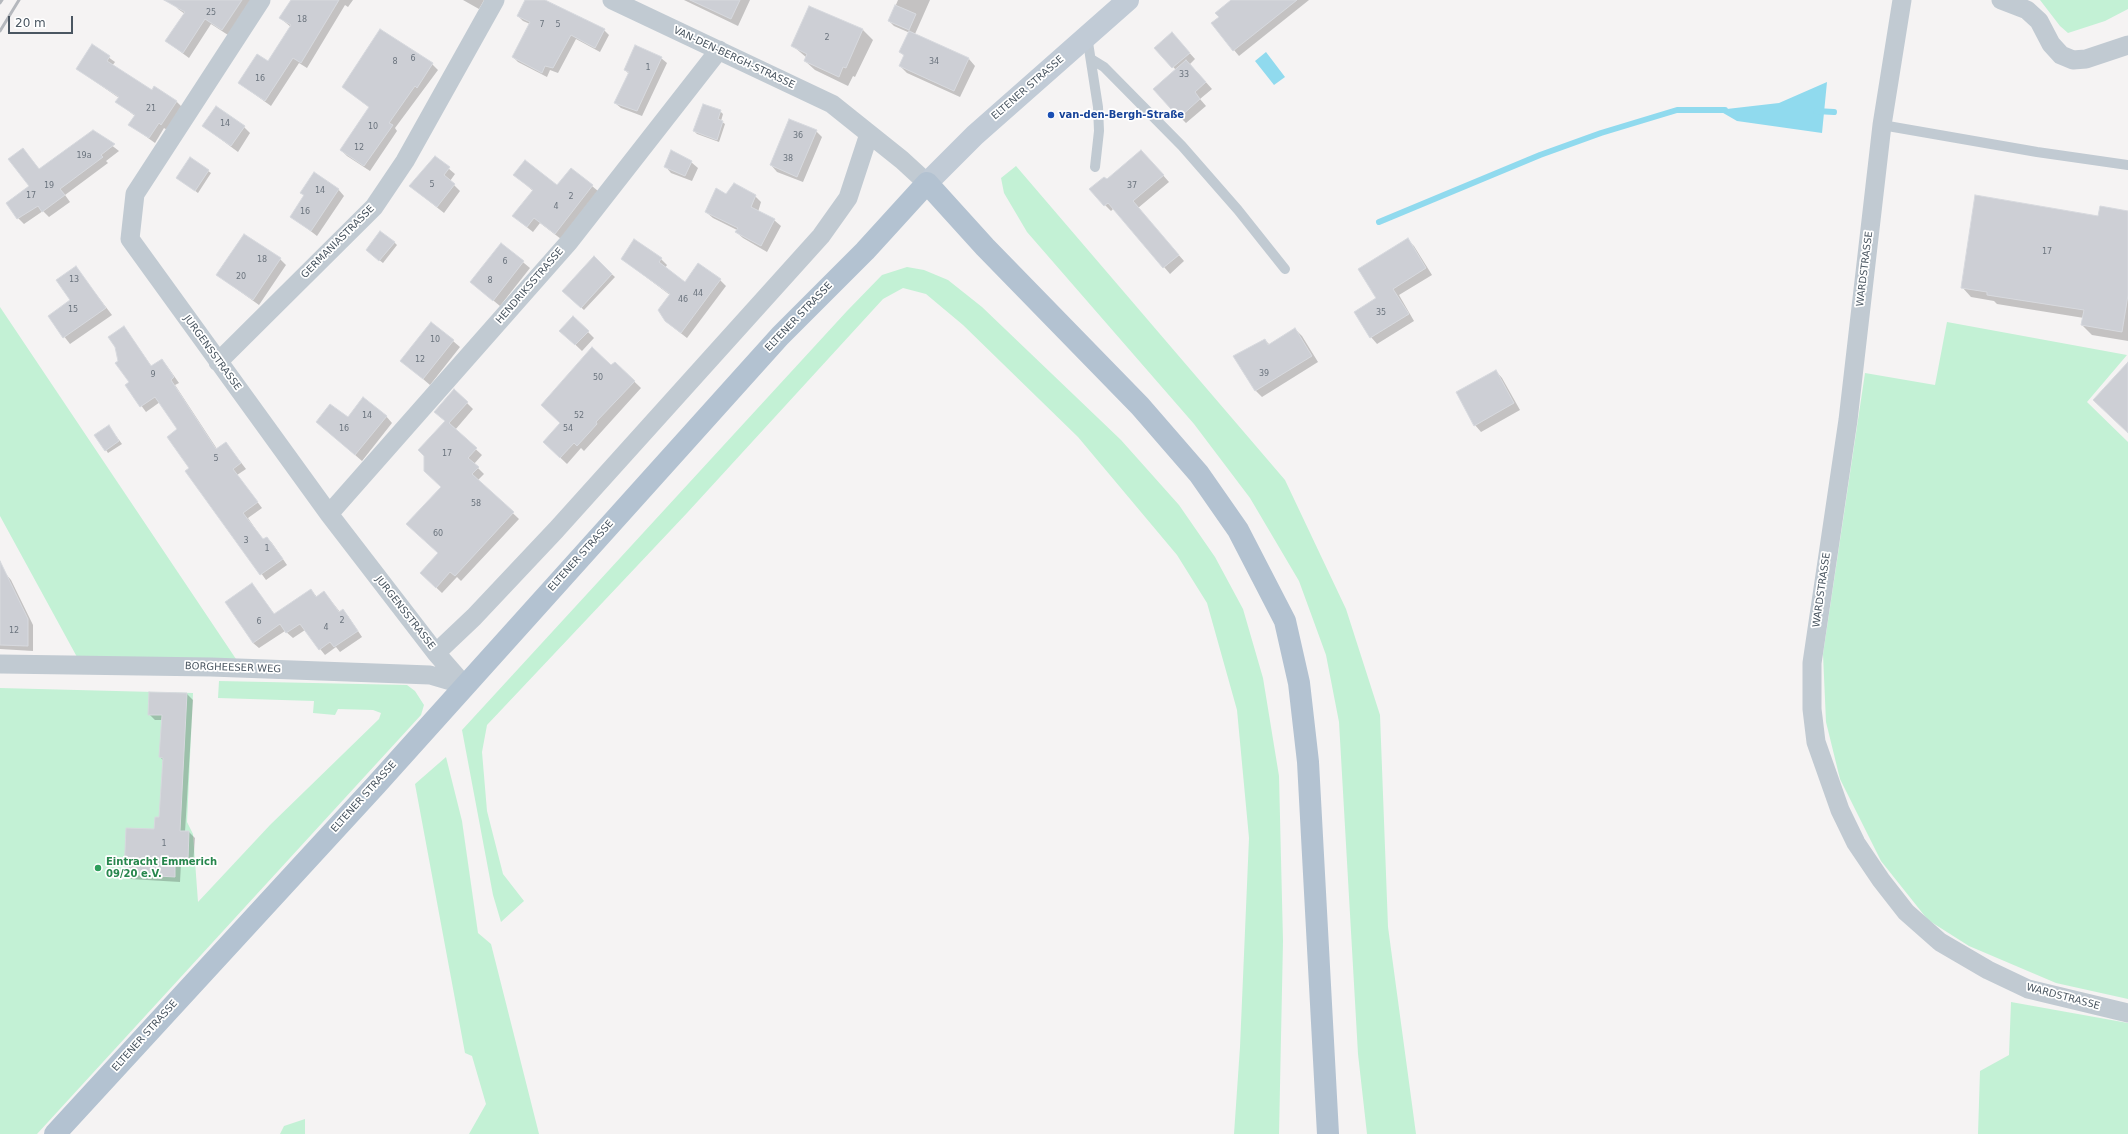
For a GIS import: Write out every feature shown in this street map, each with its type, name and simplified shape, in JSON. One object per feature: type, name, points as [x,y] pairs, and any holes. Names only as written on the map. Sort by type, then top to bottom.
[{"type":"main road","name":"ELTENER STRASSE","points":[[55,1134],[381,779],[464,685],[780,336],[876,240],[927,183],[975,135],[1128,0]]},
{"type":"main road","points":[[927,183],[980,242],[1140,406],[1199,474],[1238,530],[1285,621],[1299,683],[1308,762],[1322,993],[1328,1134]]},
{"type":"street","name":"JURGENSSTRASSE","points":[[260,0],[135,194],[130,239],[329,514],[436,653],[464,685]]},
{"type":"street","name":"GERMANIASTRASSE","points":[[218,362],[374,206],[405,161],[495,0]]},
{"type":"street","name":"VAN-DEN-BERGH-STRASSE","points":[[612,0],[832,104],[902,160],[927,183]]},
{"type":"street","name":"WARDSTRASSE","points":[[1902,0],[1882,125],[1848,420],[1812,663],[1812,710],[1816,742],[1840,810],[1856,843],[1881,880],[1906,912],[1940,942],[1988,970],[2028,988],[2128,1013]]},
{"type":"street","points":[[2001,0],[2027,10],[2039,21],[2051,44],[2061,56],[2074,60],[2086,59],[2128,45]]},
{"type":"street","name":"HENDRIKSSTRASSE","points":[[329,514],[568,242],[719,50]]},
{"type":"street","points":[[436,653],[474,617],[556,530],[821,236],[848,198],[869,134]]},
{"type":"street","name":"BORGHEESER WEG","points":[[0,664],[211,667],[430,676],[464,685]]},
{"type":"lane","points":[[1088,36],[1099,131],[1095,167]]},
{"type":"lane","points":[[1091,59],[1113,76],[1182,146],[1238,210],[1285,269]]},
{"type":"lane","points":[[1882,125],[2037,152],[2128,165]]},
{"type":"green space","points":[[2040,0],[2128,0],[2128,9],[2105,21],[2068,33],[2060,26]]},
{"type":"green space","points":[[1016,166],[1285,480],[1346,609],[1380,715],[1388,927],[1416,1134],[1367,1134],[1358,1054],[1339,722],[1326,655],[1299,581],[1250,498],[1194,424],[1027,232],[1004,193],[1001,178]]},
{"type":"green space","points":[[907,267],[924,270],[948,280],[982,307],[1121,440],[1179,505],[1215,557],[1243,609],[1263,678],[1279,776],[1283,941],[1279,1134],[1234,1134],[1240,1047],[1249,838],[1237,710],[1207,603],[1177,555],[1078,437],[963,325],[926,294],[903,288],[883,299],[687,513],[487,725],[482,752],[487,811],[503,874],[524,901],[501,922],[493,895],[462,730],[847,311],[882,275]]},
{"type":"green space","points":[[0,307],[236,659],[77,657],[0,516]]},
{"type":"green space","points":[[1947,322],[2127,355],[2087,402],[2128,442],[2128,999],[2056,983],[1969,946],[1928,920],[1881,861],[1840,779],[1826,722],[1823,654],[1865,373],[1935,385]]},
{"type":"green space","name":"Eintracht Emmerich 09/20 e.V.","points":[[219,681],[407,685],[415,691],[424,705],[421,715],[37,1134],[0,1134],[0,688],[193,693],[187,822],[193,834],[198,902],[270,825],[379,719],[381,713],[373,710],[338,709],[335,715],[313,713],[314,701],[218,698]]},
{"type":"green space","points":[[446,757],[462,821],[478,933],[491,944],[539,1134],[469,1134],[486,1104],[472,1056],[465,1053],[415,784]]},
{"type":"green space","points":[[2011,1002],[2128,1023],[2128,1134],[1978,1134],[1980,1071],[2009,1055]]},
{"type":"green space","points":[[305,1119],[305,1134],[280,1134],[284,1126]]},
{"type":"water","points":[[1266,52],[1285,77],[1274,85],[1255,61]]},
{"type":"water","points":[[1827,82],[1822,133],[1737,121],[1718,110],[1779,103]]},
{"type":"building","points":[[164,0],[242,0],[222,30],[205,19],[183,53],[165,41],[185,12]]},
{"type":"building","points":[[291,0],[339,0],[301,63],[293,58],[265,101],[238,83],[257,54],[268,61],[291,25],[279,18]]},
{"type":"building","points":[[525,0],[545,0],[605,29],[595,48],[571,35],[553,68],[545,66],[542,73],[512,57],[530,22],[517,16]]},
{"type":"building","points":[[690,0],[740,0],[731,19]]},
{"type":"building","points":[[1231,0],[1297,0],[1233,51],[1211,23],[1219,17],[1215,13]]},
{"type":"building","points":[[895,5],[916,14],[909,30],[888,21]]},
{"type":"building","points":[[809,6],[863,29],[846,68],[843,67],[839,77],[804,61],[807,54],[791,46]]},
{"type":"building","points":[[380,29],[433,63],[417,88],[415,86],[389,123],[393,125],[364,166],[340,150],[369,107],[342,87]]},
{"type":"building","points":[[909,31],[969,58],[954,91],[899,66],[904,55],[899,52]]},
{"type":"building","points":[[1172,32],[1190,53],[1172,68],[1154,48]]},
{"type":"building","points":[[92,44],[110,56],[107,61],[152,90],[154,86],[177,101],[161,125],[159,123],[149,138],[128,125],[135,115],[115,102],[119,97],[76,69]]},
{"type":"building","points":[[635,45],[662,57],[637,111],[614,103],[629,72],[624,70]]},
{"type":"building","points":[[1186,60],[1206,82],[1195,92],[1200,99],[1179,118],[1153,89]]},
{"type":"building","points":[[703,104],[721,110],[718,119],[723,121],[717,140],[693,131]]},
{"type":"building","points":[[216,106],[245,126],[231,146],[202,126]]},
{"type":"building","points":[[789,119],[817,130],[797,177],[770,165]]},
{"type":"building","points":[[93,130],[115,144],[101,155],[103,157],[60,189],[65,195],[42,212],[38,206],[17,219],[6,203],[29,186],[8,159],[23,148],[39,169]]},
{"type":"building","points":[[671,150],[692,161],[685,176],[664,167]]},
{"type":"building","points":[[1141,150],[1164,175],[1133,201],[1179,255],[1163,268],[1108,203],[1104,206],[1089,189],[1104,177],[1107,179]]},
{"type":"building","points":[[435,156],[450,167],[444,175],[455,184],[437,207],[409,186]]},
{"type":"building","points":[[190,157],[209,170],[195,191],[176,178]]},
{"type":"building","points":[[525,160],[557,185],[571,168],[593,185],[555,234],[534,218],[527,227],[512,216],[533,190],[513,175]]},
{"type":"building","points":[[314,172],[339,189],[311,231],[290,217],[304,195],[300,193]]},
{"type":"building","points":[[734,183],[756,195],[751,207],[775,219],[761,246],[735,232],[738,228],[705,212],[716,188],[726,194]]},
{"type":"building","points":[[1975,195],[2098,216],[2100,206],[2128,211],[2128,295],[2122,332],[2081,325],[2084,310],[1987,295],[1987,292],[1961,288]]},
{"type":"building","points":[[380,231],[395,242],[379,261],[366,250]]},
{"type":"building","points":[[244,234],[281,258],[253,300],[216,275]]},
{"type":"building","points":[[1408,238],[1426,268],[1393,289],[1409,314],[1370,338],[1354,312],[1376,298],[1358,269]]},
{"type":"building","points":[[634,239],[662,258],[659,262],[685,282],[698,263],[721,279],[681,333],[665,321],[658,310],[670,294],[621,259]]},
{"type":"building","points":[[501,243],[524,261],[493,301],[470,282]]},
{"type":"building","points":[[594,256],[612,274],[581,308],[562,291]]},
{"type":"building","points":[[76,266],[106,308],[63,338],[48,316],[70,300],[56,280]]},
{"type":"building","points":[[573,316],[589,331],[575,345],[559,331]]},
{"type":"building","points":[[431,322],[454,340],[423,379],[400,361]]},
{"type":"building","points":[[124,326],[151,366],[162,359],[174,377],[171,380],[216,449],[226,442],[241,463],[233,469],[258,502],[243,513],[263,539],[267,537],[283,559],[260,575],[185,471],[189,468],[167,437],[177,429],[155,397],[140,407],[125,385],[129,382],[115,363],[118,361],[115,347],[108,337]]},
{"type":"building","points":[[1295,328],[1312,356],[1255,391],[1233,356],[1265,339],[1268,345]]},
{"type":"building","points":[[592,347],[611,365],[615,362],[635,381],[596,422],[597,424],[577,446],[574,443],[560,458],[543,442],[560,423],[541,405]]},
{"type":"building","points":[[2128,362],[2128,433],[2093,400]]},
{"type":"building","points":[[1496,370],[1514,403],[1474,426],[1456,392]]},
{"type":"building","points":[[454,389],[468,402],[449,423],[477,448],[468,458],[479,467],[472,474],[514,512],[455,576],[450,572],[436,588],[420,573],[438,553],[406,524],[441,487],[424,471],[424,456],[418,450],[445,421],[434,412]]},
{"type":"building","points":[[363,397],[387,416],[355,455],[316,422],[330,404],[348,417]]},
{"type":"building","points":[[109,425],[119,441],[105,451],[94,435]]},
{"type":"building","points":[[0,561],[28,619],[28,646],[0,645]]},
{"type":"building","points":[[252,583],[274,614],[311,589],[316,597],[324,591],[339,612],[343,609],[358,631],[334,647],[330,642],[319,650],[300,624],[286,633],[280,624],[253,643],[225,602]]},
{"type":"building","points":[[149,692],[187,693],[180,831],[189,831],[188,860],[175,859],[175,877],[124,874],[126,828],[154,829],[155,817],[159,817],[163,758],[159,757],[162,715],[148,715]]},
{"type":"waterway","points":[[1379,222],[1540,155],[1601,133],[1677,110],[1725,110]]},
{"type":"waterway","points":[[1816,111],[1834,112]]},
{"type":"railway","points":[[0,31],[19,0]]},
{"type":"place","name":"van-den-Bergh-Straße","points":[[1051,115]]},
{"type":"place","name":"Eintracht Emmerich 09/20 e.V.","points":[[98,868]]}]
